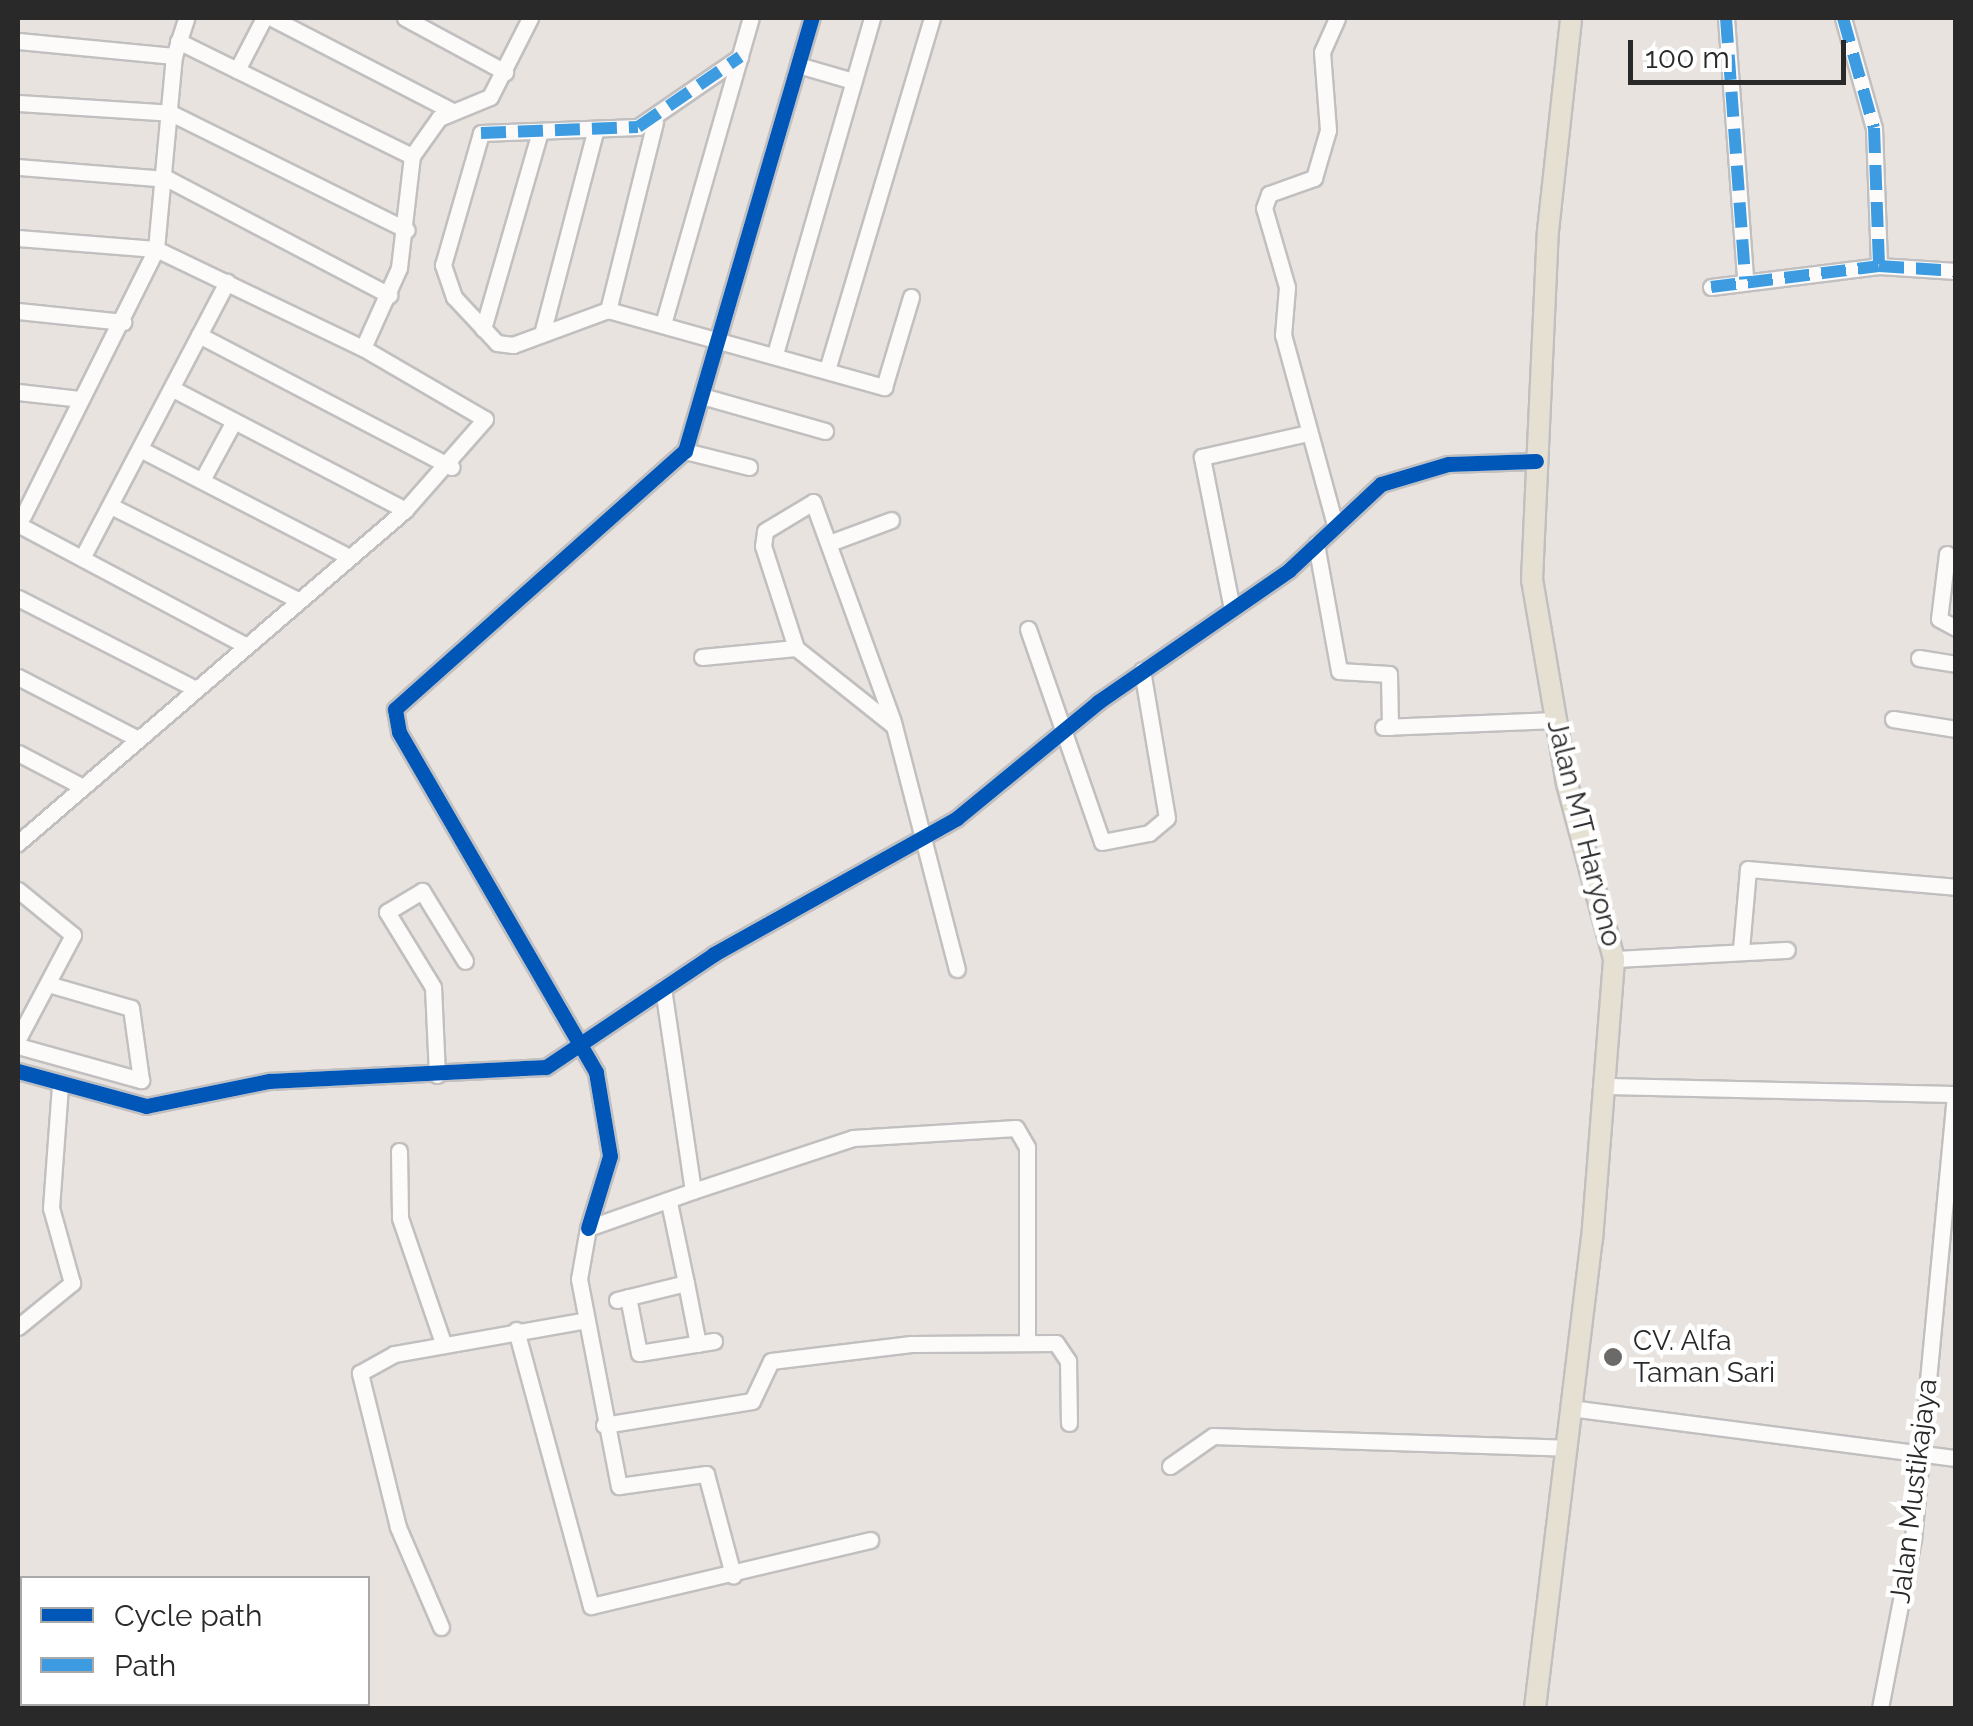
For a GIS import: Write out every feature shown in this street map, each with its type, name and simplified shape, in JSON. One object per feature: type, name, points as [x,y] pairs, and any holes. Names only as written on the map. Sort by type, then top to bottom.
[{"type":"main road","name":"Jalan MT Haryono","points":[[1535,1708],[1605,1086],[1614,959],[1556,720],[1534,600],[1536,461],[1554,141],[1571,18]]},
{"type":"street","points":[[186,18],[176,48],[168,178],[156,249],[123,322],[20,521],[245,645]]},
{"type":"street","points":[[237,70],[264,18]]},
{"type":"street","points":[[272,18],[450,110]]},
{"type":"street","points":[[405,18],[505,72]]},
{"type":"street","points":[[363,348],[389,295],[407,230],[412,156],[450,110],[490,97],[530,18]]},
{"type":"street","points":[[663,324],[751,18]]},
{"type":"street","points":[[733,1575],[709,1478],[696,1472],[622,1490],[604,1425],[578,1250],[604,1193],[609,1134],[584,1040],[399,732],[395,709],[685,451],[812,18]]},
{"type":"street","points":[[775,354],[872,18]]},
{"type":"street","points":[[827,370],[932,18]]},
{"type":"street","points":[[1334,521],[1283,335],[1286,287],[1264,208],[1269,194],[1314,178],[1328,130],[1322,52],[1337,18]]},
{"type":"street","points":[[1726,18],[1745,279]]},
{"type":"street","points":[[1843,18],[1874,128],[1879,266]]},
{"type":"street","points":[[18,41],[176,48],[237,70],[412,156]]},
{"type":"street","points":[[740,57],[655,122],[595,132],[490,128],[476,144],[444,265],[454,297],[483,329],[513,346],[608,310],[775,354],[884,388],[911,297]]},
{"type":"street","points":[[798,65],[853,80]]},
{"type":"street","points":[[18,103],[172,113],[407,230]]},
{"type":"street","points":[[608,310],[655,122]]},
{"type":"street","points":[[483,329],[540,132]]},
{"type":"street","points":[[542,334],[595,132]]},
{"type":"street","points":[[18,167],[168,178],[389,295]]},
{"type":"street","points":[[18,238],[156,249],[363,348],[482,414],[452,467],[18,843]]},
{"type":"street","points":[[1711,286],[1879,266],[1956,271]]},
{"type":"street","points":[[82,558],[227,282]]},
{"type":"street","points":[[18,311],[123,322]]},
{"type":"street","points":[[199,335],[452,467]]},
{"type":"street","points":[[173,389],[404,510]]},
{"type":"street","points":[[18,392],[80,399]]},
{"type":"street","points":[[702,396],[825,431]]},
{"type":"street","points":[[202,480],[234,420]]},
{"type":"street","points":[[1232,609],[1202,456],[1308,433]]},
{"type":"street","points":[[142,450],[349,557]]},
{"type":"street","points":[[685,451],[749,467]]},
{"type":"street","points":[[18,1071],[60,1086],[146,1106],[269,1081],[535,1071],[662,988],[925,830],[976,804],[1060,731],[1316,544],[1334,521],[1380,484],[1420,469],[1536,461]]},
{"type":"street","points":[[894,726],[796,648],[765,530],[813,502],[832,542],[894,726],[925,830],[957,970]]},
{"type":"street","points":[[111,506],[298,600]]},
{"type":"street","points":[[832,542],[891,520]]},
{"type":"street","points":[[1316,544],[1339,671],[1390,674],[1386,727],[1556,720]]},
{"type":"street","points":[[1948,554],[1939,619],[1956,628]]},
{"type":"street","points":[[18,598],[196,690]]},
{"type":"street","points":[[1028,630],[1096,838],[1109,843],[1158,830],[1168,802],[1142,670]]},
{"type":"street","points":[[702,657],[796,648]]},
{"type":"street","points":[[1919,658],[1956,664]]},
{"type":"street","points":[[18,676],[138,740]]},
{"type":"street","points":[[1893,719],[1956,729]]},
{"type":"street","points":[[18,753],[83,787]]},
{"type":"street","points":[[1742,949],[1748,868],[1956,886]]},
{"type":"street","points":[[18,890],[74,935],[48,984],[18,1042],[142,1080],[131,1008],[48,984]]},
{"type":"street","points":[[436,1075],[433,987],[387,912],[422,891],[465,961]]},
{"type":"street","points":[[1614,959],[1742,949],[1787,950]]},
{"type":"street","points":[[662,988],[693,1190]]},
{"type":"street","points":[[18,1327],[72,1283],[51,1208],[60,1086]]},
{"type":"street","points":[[1605,1086],[1956,1094]]},
{"type":"street","name":"Jalan Mustikajaya","points":[[1880,1708],[1922,1457],[1956,1094]]},
{"type":"street","points":[[588,1228],[854,1138],[1016,1128],[1028,1146],[1027,1343]]},
{"type":"street","points":[[398,1152],[400,1218],[443,1344]]},
{"type":"street","points":[[669,1202],[686,1283],[706,1342],[639,1353],[622,1298],[686,1283]]},
{"type":"street","points":[[441,1626],[398,1527],[360,1381],[371,1361],[516,1330],[586,1320]]},
{"type":"street","points":[[516,1330],[591,1606],[870,1540]]},
{"type":"street","points":[[604,1425],[752,1401],[771,1361],[911,1344],[1027,1343],[1066,1350],[1070,1422]]},
{"type":"street","points":[[1570,1408],[1922,1457],[1956,1458]]},
{"type":"street","points":[[1170,1466],[1213,1436],[1566,1448]]},
{"type":"marked path","points":[[1726,18],[1745,279]]},
{"type":"marked path","points":[[1843,18],[1874,128],[1879,266]]},
{"type":"marked path","points":[[481,133],[638,127],[740,57]]},
{"type":"marked path","points":[[1711,287],[1879,266],[1956,271]]},
{"type":"cycle path","points":[[588,1228],[610,1156],[596,1072],[399,732],[395,709],[685,451],[812,18]]},
{"type":"cycle path","points":[[18,1071],[146,1106],[269,1081],[546,1067],[714,954],[957,818],[1098,702],[1289,570],[1381,484],[1448,464],[1536,461]]},
{"type":"place","name":"CV. Alfa Taman Sari","points":[[1613,1357]]}]
